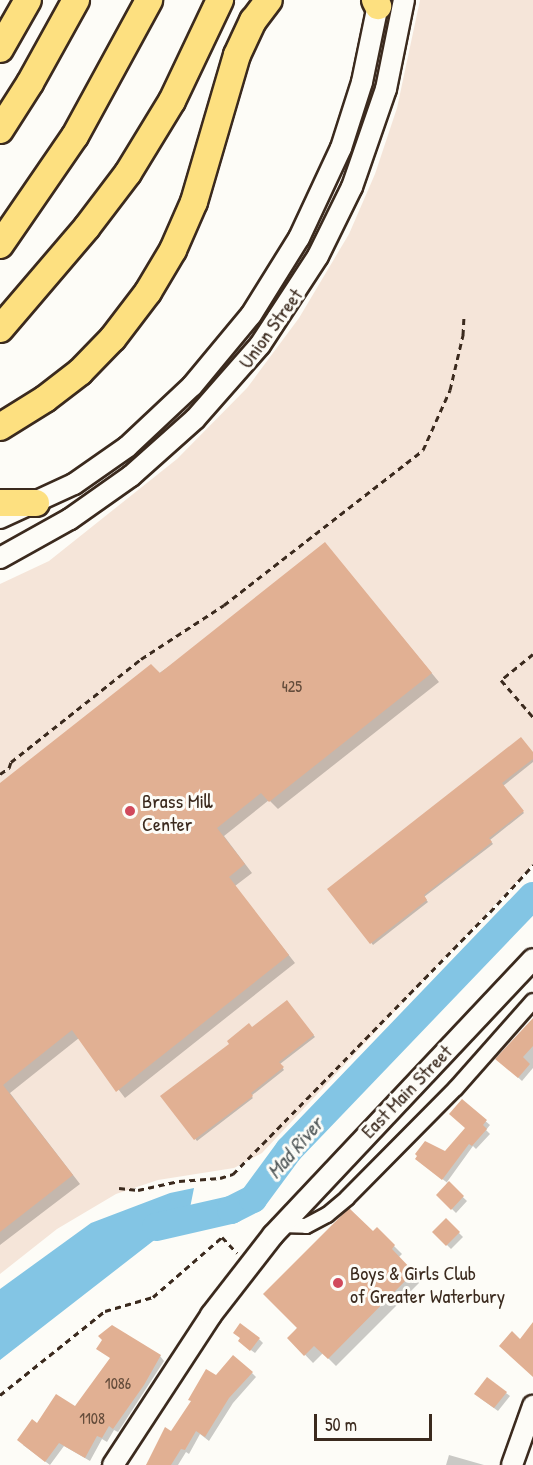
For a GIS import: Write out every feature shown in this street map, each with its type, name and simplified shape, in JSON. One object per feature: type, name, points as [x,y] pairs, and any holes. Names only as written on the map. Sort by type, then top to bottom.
[{"type":"highway","points":[[1,47],[17,0]]},
{"type":"highway","points":[[1,47],[28,0]]},
{"type":"highway","points":[[0,130],[30,83],[76,0]]},
{"type":"highway","points":[[0,245],[75,136],[148,0]]},
{"type":"highway","points":[[0,329],[102,208],[128,173],[185,76],[220,0]]},
{"type":"highway","points":[[0,427],[45,399],[97,356],[129,318],[161,272],[194,202],[237,55],[253,21],[269,0]]},
{"type":"highway","points":[[0,503],[36,503]]},
{"type":"main road","name":"Union Street","points":[[0,558],[50,531],[94,503],[165,448],[236,376],[289,304],[327,240],[360,168],[389,80],[404,0]]},
{"type":"main road","name":"Union Street","points":[[0,518],[36,503],[90,474],[160,418],[214,363],[269,290],[314,211],[341,148],[362,82],[377,2]]},
{"type":"main road","points":[[269,290],[289,304]]},
{"type":"main road","name":"East Main Street","points":[[113,1465],[182,1356],[248,1265],[281,1225],[533,959]]},
{"type":"main road","points":[[512,1465],[533,1406]]},
{"type":"street","name":"East Main Street","points":[[281,1225],[302,1226],[312,1223],[347,1198],[456,1088],[533,1001]]},
{"type":"path","points":[[0,774],[9,768],[11,762],[141,659],[224,605],[423,450],[450,390],[463,335],[464,315]]},
{"type":"path","points":[[533,654],[501,680],[533,717]]},
{"type":"path","points":[[119,1188],[138,1190],[179,1181],[220,1178],[232,1174],[482,921],[533,865]]},
{"type":"path","points":[[0,1395],[105,1311],[153,1297],[222,1237],[248,1265]]},
{"type":"shaded area","name":"Brass Mill Center","points":[[420,0],[533,0],[533,864],[262,1153],[234,1168],[158,1180],[116,1194],[57,1229],[0,1274],[0,584],[49,561],[177,459],[247,388],[299,318],[349,234],[375,174],[397,108]]},
{"type":"water","points":[[194,1188],[190,1208],[193,1224],[166,1231],[0,1360],[0,1289],[91,1223],[170,1193]]},
{"type":"building","name":"Brass Mill Center","points":[[325,542],[432,673],[269,802],[261,793],[217,828],[245,864],[229,877],[289,955],[116,1092],[72,1030],[3,1085],[73,1175],[0,1232],[0,783],[151,664],[160,673]]},
{"type":"building","points":[[521,737],[533,752],[533,759],[502,783],[524,811],[489,838],[492,842],[424,895],[427,900],[370,944],[327,889]]},
{"type":"building","points":[[287,1000],[314,1035],[279,1062],[284,1067],[251,1093],[253,1096],[194,1140],[160,1096],[229,1044],[227,1041],[249,1023],[252,1027]]},
{"type":"building","points":[[533,1018],[533,1046],[523,1057],[530,1064],[518,1078],[495,1059]]},
{"type":"building","points":[[462,1099],[487,1120],[483,1125],[487,1129],[472,1146],[469,1144],[442,1180],[415,1159],[417,1156],[415,1154],[425,1141],[445,1151],[465,1128],[449,1114]]},
{"type":"building","points":[[449,1181],[464,1196],[451,1210],[436,1195]]},
{"type":"building","name":"Boys & Girls Club of Greater Waterbury","points":[[349,1208],[373,1231],[377,1227],[395,1245],[392,1249],[414,1272],[328,1359],[314,1346],[304,1356],[287,1338],[297,1328],[263,1294]]},
{"type":"building","points":[[446,1218],[460,1232],[446,1246],[432,1232]]},
{"type":"building","points":[[533,1322],[533,1377],[499,1346],[512,1331],[520,1339]]},
{"type":"building","points":[[240,1323],[260,1338],[250,1351],[238,1341],[240,1338],[233,1333]]},
{"type":"building","points":[[112,1325],[161,1355],[144,1385],[113,1429],[109,1426],[102,1438],[97,1436],[85,1458],[59,1443],[45,1462],[17,1440],[32,1419],[37,1423],[56,1394],[75,1406],[110,1358],[96,1349],[102,1340],[98,1336]]},
{"type":"building","points":[[233,1355],[253,1372],[229,1398],[205,1437],[196,1431],[185,1450],[181,1449],[171,1465],[146,1465],[165,1427],[171,1431],[191,1401],[188,1400],[206,1369],[216,1375]]},
{"type":"building","points":[[487,1377],[507,1392],[494,1408],[474,1394]]},
{"type":"waterway","name":"Mad River","points":[[156,1227],[231,1210],[253,1199],[289,1150],[533,896]]},
{"type":"place","name":"Brass Mill Center","points":[[130,811]]},
{"type":"place","name":"Boys & Girls Club of Greater Waterbury","points":[[338,1283]]}]
